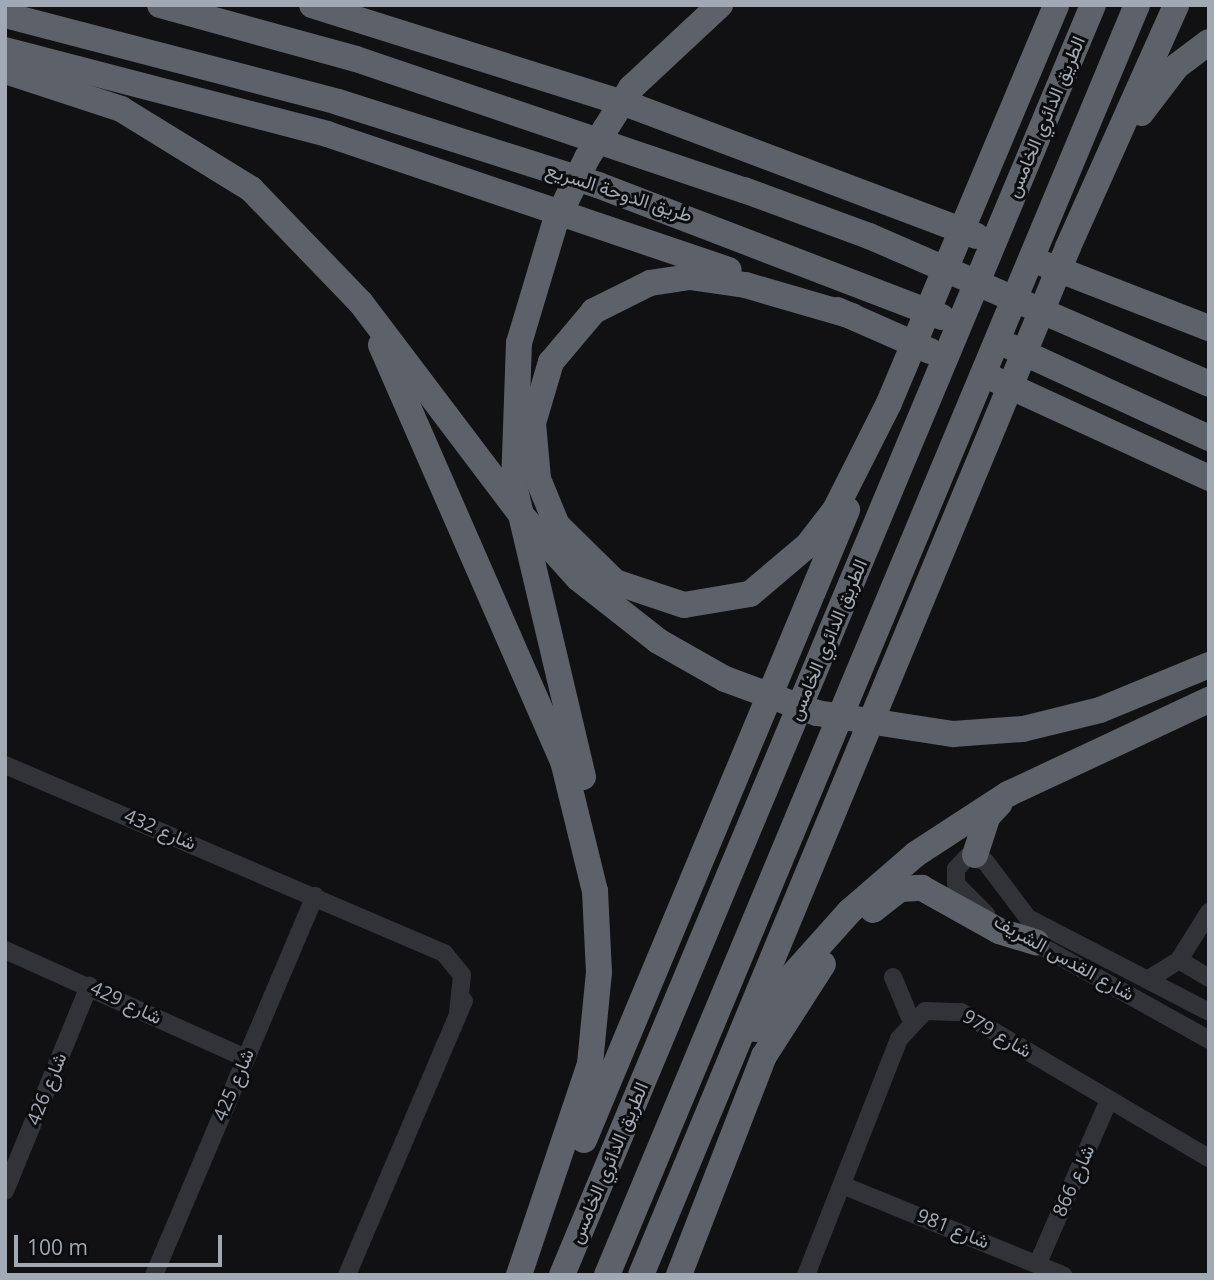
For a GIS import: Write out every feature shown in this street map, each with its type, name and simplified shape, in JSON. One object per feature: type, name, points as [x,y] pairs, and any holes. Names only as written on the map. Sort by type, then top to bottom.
[{"type":"highway","points":[[160,5],[355,59],[869,236],[1209,384]]},
{"type":"highway","points":[[312,5],[373,22],[798,166],[1101,288],[1209,327]]},
{"type":"highway","points":[[523,1264],[590,1064],[598,972],[595,891],[587,798],[514,485],[519,343],[555,223],[587,158],[631,88],[720,5]]},
{"type":"highway","points":[[523,1264],[585,1138],[1056,5]]},
{"type":"highway","name":"الطريق الدائري الخامس","points":[[562,1275],[1093,5]]},
{"type":"highway","name":"الطريق الدائري الخامس","points":[[607,1275],[1137,5]]},
{"type":"highway","points":[[641,1275],[678,1180],[1068,247],[1176,5]]},
{"type":"highway","name":"طريق الدوحة السريع","points":[[5,15],[338,102],[803,259],[1209,438]]},
{"type":"highway","points":[[1068,247],[1138,116],[1177,66],[1209,42]]},
{"type":"highway","points":[[5,50],[327,134],[852,316],[1209,478]]},
{"type":"highway","points":[[5,71],[121,109],[176,138],[290,225],[361,303],[543,541],[615,611],[683,658],[817,713],[920,733],[1023,729],[1100,710],[1209,666]]},
{"type":"highway","points":[[852,316],[716,278],[650,283],[594,312],[564,344],[542,383],[532,445],[549,512],[583,556],[615,582],[666,602],[702,606],[750,594],[825,525],[889,402]]},
{"type":"highway","points":[[1101,288],[1209,347]]},
{"type":"highway","points":[[361,303],[563,761],[595,891]]},
{"type":"highway","points":[[678,1180],[782,987],[882,881],[1008,794],[1165,717],[1209,700]]},
{"type":"highway","points":[[975,855],[987,817],[1008,794]]},
{"type":"highway","points":[[679,1275],[779,1026],[830,955],[881,902],[901,889],[922,888],[999,931],[1036,942]]},
{"type":"street","name":"شارع 432","points":[[5,765],[418,940],[458,952],[470,964],[472,981],[347,1275]]},
{"type":"street","name":"شارع القدس الشريف","points":[[1209,1012],[1028,918],[975,855],[956,869],[962,892],[990,917],[1209,1040]]},
{"type":"street","name":"شارع 425","points":[[154,1275],[315,896]]},
{"type":"street","points":[[1149,979],[1180,960],[1209,912]]},
{"type":"street","name":"شارع 429","points":[[5,950],[245,1058]]},
{"type":"street","points":[[1180,960],[1209,978]]},
{"type":"street","points":[[806,1275],[911,1020],[893,977]]},
{"type":"street","name":"شارع 426","points":[[5,1191],[89,986]]},
{"type":"street","name":"شارع 979","points":[[911,1020],[941,1007],[961,1012],[1209,1158]]},
{"type":"street","name":"شارع 866","points":[[1038,1263],[1109,1100]]},
{"type":"street","name":"شارع 981","points":[[842,1185],[1063,1275]]}]
